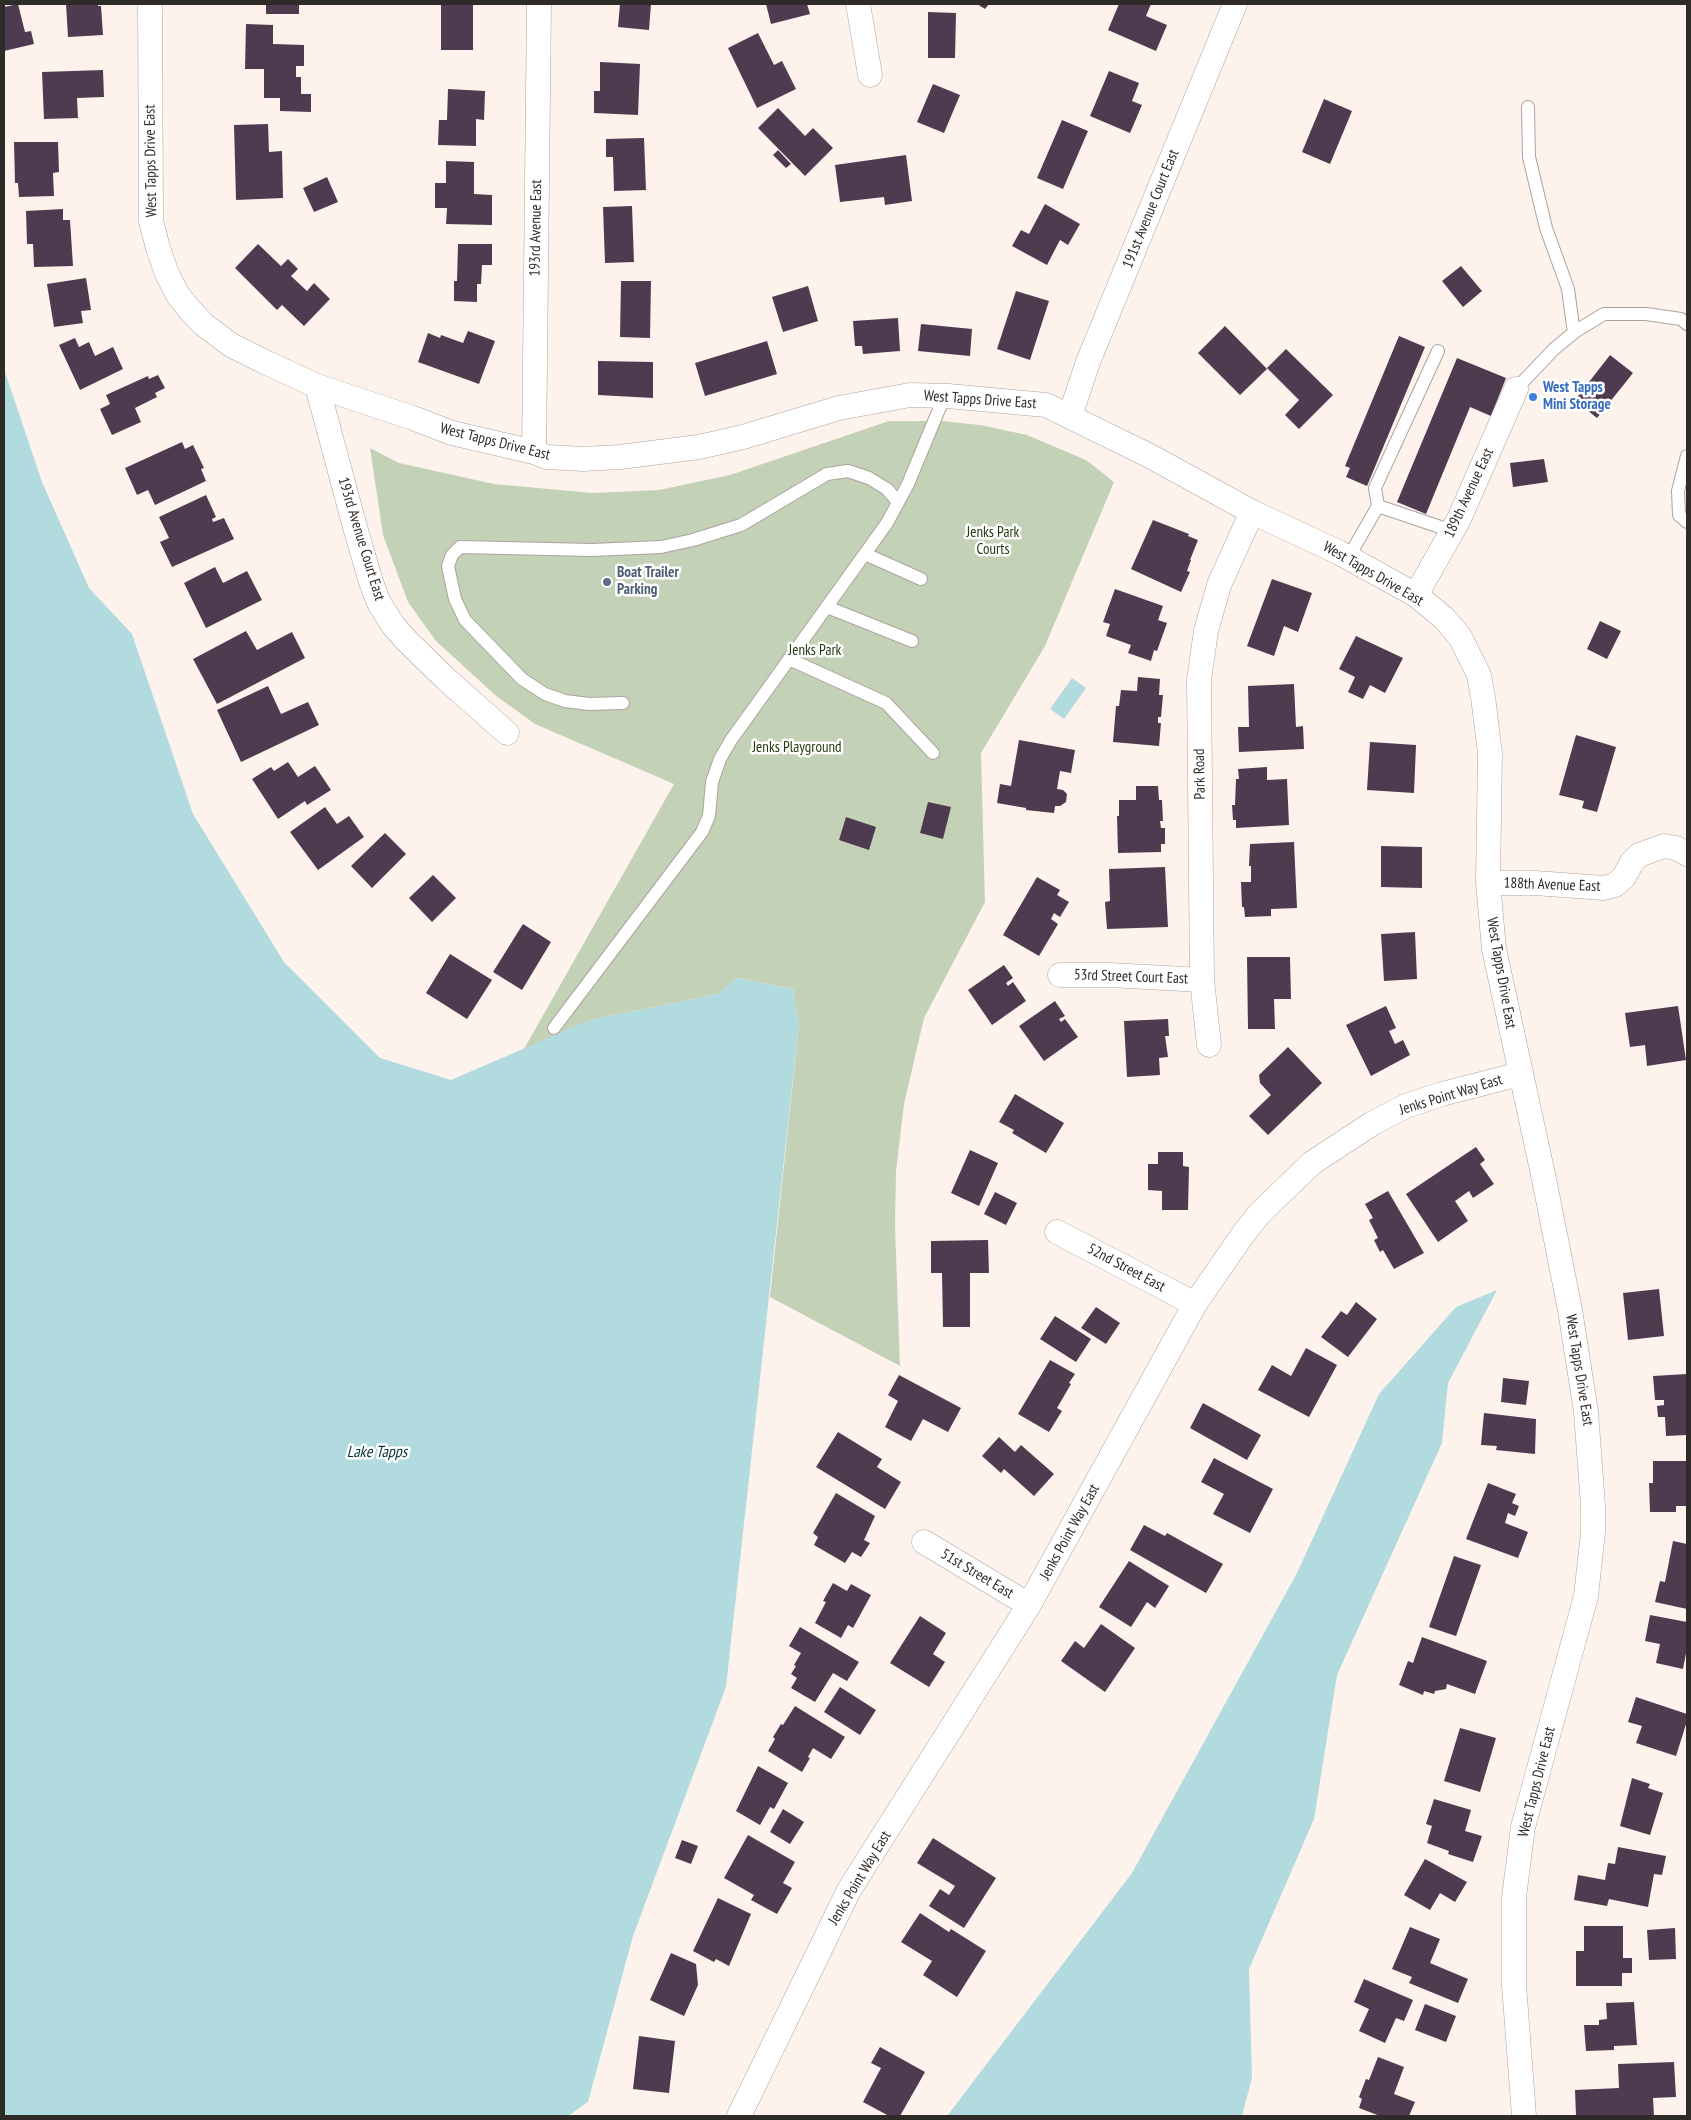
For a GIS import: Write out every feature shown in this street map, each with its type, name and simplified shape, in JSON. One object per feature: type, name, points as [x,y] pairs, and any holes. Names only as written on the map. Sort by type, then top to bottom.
[{"type":"street","name":"West Tapps Drive East","points":[[150,4],[151,221],[167,274],[178,295],[203,324],[230,345],[317,386],[452,433],[534,452],[547,457],[583,459],[620,457],[699,448],[743,437],[839,408],[910,395],[945,395],[1046,405],[1150,456],[1252,512],[1348,558],[1416,595],[1445,619],[1460,637],[1478,675],[1490,753],[1488,884],[1494,949],[1544,1179],[1570,1310],[1589,1438],[1593,1506],[1593,1532],[1586,1596],[1525,1818],[1515,1888],[1514,1985],[1524,2116]]},
{"type":"street","name":"193rd Avenue East","points":[[534,452],[539,4]]},
{"type":"street","points":[[858,4],[870,75]]},
{"type":"street","name":"191st Avenue Court East","points":[[1070,416],[1088,362],[1235,4]]},
{"type":"street","name":"193rd Avenue Court East","points":[[317,386],[355,528],[371,582],[380,602],[393,625],[405,639],[447,680],[507,733]]},
{"type":"street","name":"189th Avenue East","points":[[1416,595],[1452,531],[1516,389]]},
{"type":"street","name":"Park Road","points":[[1209,1046],[1202,980],[1199,680],[1206,631],[1218,585],[1252,512]]},
{"type":"street","name":"188th Avenue East","points":[[1488,884],[1535,883],[1604,888],[1615,886],[1624,877],[1632,862],[1639,855],[1664,846],[1676,848],[1687,854]]},
{"type":"street","name":"53rd Street Court East","points":[[1060,975],[1110,975],[1202,980]]},
{"type":"street","name":"Jenks Point Way East","points":[[739,2116],[849,1890],[1029,1605],[1194,1304],[1260,1213],[1312,1163],[1373,1123],[1406,1106],[1442,1094],[1520,1074]]},
{"type":"street","name":"52nd Street East","points":[[1057,1232],[1194,1304]]},
{"type":"street","name":"51st Street East","points":[[924,1542],[1029,1605]]},
{"type":"lane","points":[[1528,107],[1529,157],[1546,228],[1568,289],[1574,333]]},
{"type":"lane","points":[[1516,389],[1554,349],[1574,333],[1604,314],[1646,314],[1681,319],[1687,324]]},
{"type":"lane","points":[[1348,558],[1378,506],[1375,488],[1438,351]]},
{"type":"lane","points":[[554,1028],[702,832],[709,816],[712,782],[720,759],[731,740],[887,523],[908,484],[945,395]]},
{"type":"lane","points":[[1687,456],[1678,491],[1679,515],[1687,522]]},
{"type":"lane","points":[[623,703],[589,704],[565,701],[545,694],[522,679],[464,620],[455,599],[448,566],[452,555],[460,547],[592,550],[662,547],[693,540],[741,525],[827,474],[848,471],[869,478],[887,488],[898,502]]},
{"type":"lane","points":[[1378,506],[1452,531]]},
{"type":"lane","points":[[865,554],[921,579]]},
{"type":"lane","points":[[827,607],[912,641]]},
{"type":"lane","points":[[789,659],[886,703],[933,753]]},
{"type":"green space","name":"Jenks Park","points":[[889,421],[942,421],[980,425],[1027,435],[1086,460],[1114,482],[1045,646],[981,753],[985,902],[924,1018],[904,1104],[896,1171],[895,1225],[900,1366],[770,1297],[799,1024],[793,989],[737,978],[718,994],[590,1020],[524,1049],[674,784],[535,724],[495,695],[436,641],[408,602],[383,535],[370,448],[399,463],[494,484],[593,493],[659,490],[730,475]]},
{"type":"water","name":"Lake Tapps","points":[[4,369],[42,482],[89,588],[132,634],[193,814],[284,962],[380,1058],[451,1080],[590,1020],[718,994],[737,978],[793,989],[799,1024],[726,1687],[633,1936],[588,2102],[568,2116],[4,2116]]},
{"type":"water","points":[[1072,678],[1086,688],[1064,719],[1050,709]]},
{"type":"water","points":[[1497,1290],[1448,1383],[1442,1443],[1337,1675],[1314,1819],[1249,1969],[1252,2078],[1242,2116],[947,2116],[1132,1873],[1297,1573],[1379,1394],[1456,1307]]},
{"type":"building","points":[[18,4],[25,32],[31,31],[34,44],[4,51],[4,7]]},
{"type":"building","points":[[66,4],[98,4],[98,6],[101,6],[103,35],[68,37]]},
{"type":"building","points":[[266,4],[299,4],[299,14],[266,14]]},
{"type":"building","points":[[441,4],[473,4],[473,50],[441,50]]},
{"type":"building","points":[[620,4],[651,4],[649,30],[618,27]]},
{"type":"building","points":[[766,4],[807,4],[810,14],[771,24]]},
{"type":"building","points":[[977,4],[989,4],[985,9]]},
{"type":"building","points":[[1119,4],[1151,4],[1146,16],[1167,25],[1156,51],[1108,30]]},
{"type":"building","points":[[928,12],[956,13],[955,58],[928,58]]},
{"type":"building","points":[[246,24],[273,25],[273,44],[304,45],[304,66],[296,66],[296,77],[301,77],[301,94],[311,94],[311,112],[280,111],[280,98],[264,98],[264,69],[245,69]]},
{"type":"building","points":[[758,33],[774,65],[782,61],[796,89],[757,108],[728,48]]},
{"type":"building","points":[[600,62],[640,64],[638,115],[594,113],[594,91],[600,91]]},
{"type":"building","points":[[103,70],[104,97],[77,98],[78,118],[44,119],[42,72]]},
{"type":"building","points":[[1109,71],[1139,83],[1132,101],[1142,105],[1130,133],[1090,116]]},
{"type":"building","points":[[933,84],[960,95],[944,133],[917,122]]},
{"type":"building","points":[[448,89],[485,91],[484,120],[476,119],[476,146],[438,145],[439,120],[447,120]]},
{"type":"building","points":[[1324,99],[1352,111],[1330,164],[1302,152]]},
{"type":"building","points":[[778,108],[805,136],[813,128],[833,148],[805,176],[758,128]]},
{"type":"building","points":[[1062,120],[1088,131],[1063,189],[1037,178]]},
{"type":"building","points":[[268,124],[269,152],[282,151],[283,198],[236,200],[234,125]]},
{"type":"building","points":[[644,138],[646,190],[614,191],[613,157],[606,157],[606,139]]},
{"type":"building","points":[[14,142],[58,142],[59,172],[53,173],[54,196],[19,197],[18,183],[15,183]]},
{"type":"building","points":[[778,150],[791,164],[786,168],[773,155]]},
{"type":"building","points":[[906,155],[912,201],[885,205],[884,197],[840,202],[835,165]]},
{"type":"building","points":[[446,161],[474,162],[474,194],[492,195],[492,225],[446,224],[447,208],[435,208],[435,183],[446,183]]},
{"type":"building","points":[[327,177],[338,202],[314,212],[303,188]]},
{"type":"building","points":[[1045,204],[1080,224],[1068,245],[1060,240],[1047,265],[1012,246],[1021,230],[1029,234]]},
{"type":"building","points":[[632,206],[634,262],[605,263],[603,207]]},
{"type":"building","points":[[63,209],[63,220],[70,220],[73,266],[34,267],[33,244],[27,244],[26,211]]},
{"type":"building","points":[[258,244],[281,266],[288,259],[298,269],[291,276],[307,291],[314,283],[330,299],[304,326],[282,305],[277,310],[235,268]]},
{"type":"building","points":[[458,244],[492,244],[492,265],[482,265],[481,284],[477,284],[477,302],[454,301],[454,281],[457,281]]},
{"type":"building","points":[[1461,266],[1482,291],[1463,307],[1442,281]]},
{"type":"building","points":[[86,278],[91,310],[81,311],[83,323],[54,327],[47,284]]},
{"type":"building","points":[[621,281],[651,281],[650,338],[620,337]]},
{"type":"building","points":[[808,286],[818,321],[783,332],[772,297]]},
{"type":"building","points":[[1016,291],[1049,301],[1030,360],[997,349]]},
{"type":"building","points":[[898,318],[900,351],[863,354],[862,346],[855,346],[853,321]]},
{"type":"building","points":[[921,324],[972,329],[970,356],[918,351]]},
{"type":"building","points":[[1225,326],[1267,369],[1240,395],[1198,353]]},
{"type":"building","points":[[468,331],[495,341],[479,384],[418,362],[428,333],[440,338],[441,335],[463,343]]},
{"type":"building","points":[[1399,336],[1425,347],[1367,486],[1346,477],[1350,468],[1345,466]]},
{"type":"building","points":[[75,338],[79,347],[89,342],[95,356],[113,347],[123,369],[80,390],[59,345]]},
{"type":"building","points":[[767,341],[777,374],[705,396],[695,363]]},
{"type":"building","points":[[1286,349],[1333,395],[1299,429],[1285,415],[1299,400],[1267,368]]},
{"type":"building","points":[[1610,355],[1633,373],[1597,418],[1575,400]]},
{"type":"building","points":[[1457,358],[1506,378],[1491,416],[1470,407],[1426,514],[1397,502]]},
{"type":"building","points":[[598,361],[653,362],[653,398],[598,395]]},
{"type":"building","points":[[158,375],[165,388],[155,393],[157,397],[135,408],[141,422],[112,435],[100,409],[110,404],[106,395],[148,376],[149,379]]},
{"type":"building","points":[[182,442],[185,449],[193,445],[204,468],[201,469],[206,481],[155,505],[148,490],[137,495],[125,468]]},
{"type":"building","points":[[1544,459],[1548,482],[1513,487],[1510,463]]},
{"type":"building","points":[[206,495],[216,517],[212,519],[213,522],[224,518],[234,539],[172,567],[160,542],[169,538],[159,517]]},
{"type":"building","points":[[1153,520],[1189,534],[1188,536],[1198,540],[1187,571],[1190,572],[1181,592],[1131,569]]},
{"type":"building","points":[[215,567],[223,583],[247,571],[262,600],[206,628],[184,583]]},
{"type":"building","points":[[1272,579],[1312,593],[1298,632],[1284,626],[1274,656],[1247,646]]},
{"type":"building","points":[[1115,589],[1163,606],[1158,620],[1167,623],[1157,651],[1154,650],[1151,661],[1128,653],[1131,645],[1106,636],[1110,624],[1103,622]]},
{"type":"building","points":[[1600,621],[1621,631],[1607,659],[1587,649]]},
{"type":"building","points":[[246,631],[257,650],[292,632],[305,658],[217,704],[193,659]]},
{"type":"building","points":[[1356,636],[1403,658],[1385,693],[1370,685],[1363,699],[1348,692],[1355,677],[1339,669]]},
{"type":"building","points":[[1138,677],[1160,679],[1159,695],[1163,695],[1161,717],[1158,717],[1158,723],[1161,723],[1159,746],[1113,742],[1116,706],[1119,706],[1121,690],[1137,691]]},
{"type":"building","points":[[1294,684],[1296,727],[1303,726],[1304,749],[1239,752],[1238,727],[1249,727],[1248,686]]},
{"type":"building","points":[[268,686],[281,714],[308,702],[319,725],[241,762],[217,710]]},
{"type":"building","points":[[1576,735],[1616,747],[1597,812],[1582,808],[1584,801],[1559,795]]},
{"type":"building","points":[[1019,740],[1075,750],[1071,773],[1060,771],[1057,789],[1063,790],[1067,794],[1066,802],[1060,806],[1055,806],[1054,813],[1026,810],[1026,808],[997,803],[1000,784],[1011,786]]},
{"type":"building","points":[[1370,742],[1416,745],[1414,793],[1367,790]]},
{"type":"building","points":[[288,762],[298,777],[315,766],[331,790],[307,805],[305,801],[278,819],[252,779],[271,767],[274,771]]},
{"type":"building","points":[[1267,767],[1267,780],[1287,779],[1289,825],[1236,828],[1236,820],[1233,820],[1232,805],[1235,805],[1236,779],[1239,779],[1238,769]]},
{"type":"building","points":[[1136,786],[1158,786],[1159,800],[1162,800],[1163,821],[1160,821],[1161,828],[1165,828],[1165,844],[1161,844],[1161,852],[1118,853],[1117,816],[1119,816],[1119,800],[1136,800]]},
{"type":"building","points":[[928,802],[951,807],[943,839],[920,833]]},
{"type":"building","points":[[325,807],[337,824],[349,816],[364,837],[318,870],[290,832]]},
{"type":"building","points":[[846,817],[876,827],[869,850],[839,840]]},
{"type":"building","points":[[385,833],[406,854],[372,888],[351,866]]},
{"type":"building","points":[[1294,842],[1297,908],[1271,909],[1271,916],[1245,917],[1244,907],[1242,907],[1241,882],[1251,882],[1251,866],[1249,866],[1250,844]]},
{"type":"building","points":[[1381,846],[1422,847],[1422,888],[1381,887]]},
{"type":"building","points":[[1165,867],[1168,927],[1107,929],[1105,902],[1110,901],[1109,869]]},
{"type":"building","points":[[433,875],[456,898],[432,922],[409,898]]},
{"type":"building","points":[[1037,877],[1060,890],[1057,895],[1069,902],[1060,917],[1054,913],[1051,919],[1058,924],[1039,956],[1003,935]]},
{"type":"building","points":[[523,924],[551,942],[522,990],[493,972]]},
{"type":"building","points":[[1415,932],[1417,979],[1384,981],[1381,934]]},
{"type":"building","points":[[450,954],[492,980],[467,1019],[426,993]]},
{"type":"building","points":[[1247,957],[1290,957],[1291,999],[1274,999],[1275,1029],[1248,1029]]},
{"type":"building","points":[[1004,965],[1013,978],[1006,983],[1008,986],[1013,982],[1026,1001],[992,1025],[968,990]]},
{"type":"building","points":[[1055,1001],[1065,1016],[1059,1019],[1061,1022],[1065,1019],[1078,1037],[1044,1061],[1019,1026]]},
{"type":"building","points":[[1386,1006],[1396,1028],[1389,1031],[1395,1044],[1403,1040],[1410,1055],[1371,1076],[1346,1025]]},
{"type":"building","points":[[1678,1006],[1686,1060],[1647,1066],[1645,1045],[1630,1047],[1625,1013]]},
{"type":"building","points":[[1168,1019],[1169,1036],[1165,1036],[1168,1057],[1159,1058],[1160,1075],[1127,1077],[1124,1021]]},
{"type":"building","points":[[1288,1047],[1322,1083],[1268,1135],[1249,1116],[1271,1095],[1260,1083],[1259,1075]]},
{"type":"building","points":[[1015,1094],[1064,1123],[1046,1153],[1012,1133],[1014,1130],[999,1122]]},
{"type":"building","points":[[1476,1147],[1485,1160],[1480,1164],[1494,1184],[1473,1198],[1469,1191],[1455,1201],[1468,1221],[1438,1242],[1406,1194]]},
{"type":"building","points":[[970,1150],[998,1163],[979,1206],[951,1193]]},
{"type":"building","points":[[1158,1152],[1183,1152],[1183,1166],[1189,1167],[1188,1210],[1162,1210],[1162,1191],[1148,1190],[1148,1164],[1158,1164]]},
{"type":"building","points":[[1388,1191],[1424,1253],[1394,1269],[1383,1250],[1380,1252],[1374,1240],[1378,1238],[1369,1220],[1373,1218],[1365,1204]]},
{"type":"building","points":[[995,1192],[1017,1203],[1006,1225],[984,1214]]},
{"type":"building","points":[[988,1240],[989,1273],[970,1273],[970,1327],[943,1327],[942,1273],[931,1273],[931,1241]]},
{"type":"building","points":[[1659,1289],[1664,1336],[1628,1340],[1623,1293]]},
{"type":"building","points":[[1356,1302],[1377,1319],[1348,1357],[1321,1337],[1341,1311],[1347,1315]]},
{"type":"building","points":[[1096,1307],[1120,1323],[1106,1344],[1081,1328]]},
{"type":"building","points":[[1055,1316],[1091,1339],[1076,1362],[1040,1339]]},
{"type":"building","points":[[1306,1348],[1337,1365],[1309,1417],[1258,1390],[1272,1365],[1291,1376]]},
{"type":"building","points":[[1050,1360],[1075,1374],[1057,1408],[1062,1411],[1049,1432],[1018,1414]]},
{"type":"building","points":[[1687,1374],[1687,1435],[1666,1436],[1665,1417],[1658,1417],[1657,1406],[1664,1405],[1664,1400],[1655,1400],[1653,1376]]},
{"type":"building","points":[[899,1375],[961,1408],[948,1432],[923,1419],[911,1441],[885,1427],[898,1401],[888,1395]]},
{"type":"building","points":[[1503,1378],[1529,1381],[1526,1405],[1501,1402]]},
{"type":"building","points":[[1203,1403],[1261,1435],[1247,1460],[1190,1428]]},
{"type":"building","points":[[1484,1413],[1536,1419],[1535,1454],[1496,1450],[1497,1446],[1481,1445]]},
{"type":"building","points":[[838,1432],[882,1459],[877,1467],[901,1482],[885,1509],[816,1467]]},
{"type":"building","points":[[999,1437],[1015,1452],[1021,1445],[1054,1474],[1034,1496],[1004,1469],[1001,1473],[982,1456]]},
{"type":"building","points":[[1214,1458],[1273,1489],[1250,1533],[1213,1514],[1224,1494],[1201,1482]]},
{"type":"building","points":[[1653,1461],[1687,1461],[1687,1506],[1676,1506],[1676,1512],[1650,1512],[1649,1483],[1653,1483]]},
{"type":"building","points":[[1488,1483],[1516,1494],[1512,1503],[1519,1506],[1515,1516],[1508,1513],[1505,1523],[1528,1532],[1518,1558],[1466,1539]]},
{"type":"building","points":[[836,1493],[875,1516],[864,1540],[870,1543],[861,1557],[852,1552],[845,1563],[814,1545],[818,1537],[813,1533]]},
{"type":"building","points":[[1144,1525],[1165,1536],[1167,1533],[1223,1564],[1206,1593],[1130,1550]]},
{"type":"building","points":[[1673,1541],[1687,1544],[1687,1609],[1655,1602],[1660,1581],[1665,1582]]},
{"type":"building","points":[[1454,1556],[1481,1565],[1456,1636],[1429,1627]]},
{"type":"building","points":[[1129,1561],[1169,1586],[1155,1608],[1147,1602],[1131,1627],[1099,1607]]},
{"type":"building","points":[[833,1583],[847,1591],[851,1584],[871,1595],[853,1628],[848,1625],[841,1638],[815,1623],[826,1602],[823,1601]]},
{"type":"building","points":[[1650,1615],[1687,1622],[1687,1648],[1683,1669],[1656,1663],[1660,1644],[1645,1641]]},
{"type":"building","points":[[920,1616],[946,1633],[933,1654],[945,1662],[929,1687],[890,1663]]},
{"type":"building","points":[[1101,1624],[1135,1648],[1105,1692],[1061,1661],[1075,1641],[1084,1648]]},
{"type":"building","points":[[800,1627],[859,1662],[847,1681],[833,1673],[815,1702],[791,1688],[797,1678],[791,1674],[801,1653],[789,1646]]},
{"type":"building","points":[[1422,1637],[1487,1661],[1475,1694],[1447,1684],[1446,1689],[1435,1691],[1434,1694],[1424,1691],[1423,1695],[1399,1685],[1408,1661],[1413,1663]]},
{"type":"building","points":[[840,1687],[876,1710],[860,1735],[824,1712]]},
{"type":"building","points":[[1636,1697],[1687,1714],[1687,1721],[1676,1756],[1636,1743],[1642,1726],[1628,1722]]},
{"type":"building","points":[[795,1706],[845,1737],[831,1759],[813,1748],[802,1772],[768,1751],[775,1739],[773,1737]]},
{"type":"building","points":[[1460,1728],[1496,1738],[1480,1792],[1444,1781]]},
{"type":"building","points":[[758,1766],[788,1783],[774,1809],[770,1807],[760,1825],[736,1811]]},
{"type":"building","points":[[1632,1778],[1650,1784],[1648,1788],[1663,1793],[1650,1835],[1620,1826]]},
{"type":"building","points":[[1434,1799],[1471,1810],[1465,1831],[1482,1836],[1473,1862],[1448,1854],[1449,1851],[1427,1843],[1432,1826],[1426,1824]]},
{"type":"building","points":[[783,1809],[804,1822],[790,1844],[770,1832]]},
{"type":"building","points":[[748,1835],[795,1862],[783,1883],[792,1888],[777,1914],[751,1900],[754,1895],[724,1878]]},
{"type":"building","points":[[933,1838],[996,1878],[964,1928],[929,1906],[940,1889],[949,1895],[955,1886],[917,1863]]},
{"type":"building","points":[[682,1840],[698,1846],[691,1864],[675,1858]]},
{"type":"building","points":[[1618,1847],[1666,1856],[1662,1875],[1654,1874],[1648,1907],[1609,1899],[1607,1906],[1574,1900],[1578,1875],[1605,1880],[1608,1863],[1615,1864]]},
{"type":"building","points":[[1425,1859],[1467,1882],[1455,1902],[1440,1893],[1430,1910],[1404,1895]]},
{"type":"building","points":[[718,1898],[751,1914],[729,1966],[716,1959],[714,1962],[693,1951]]},
{"type":"building","points":[[920,1913],[949,1932],[951,1929],[986,1951],[957,1997],[923,1975],[932,1961],[901,1942]]},
{"type":"building","points":[[1584,1926],[1623,1926],[1623,1958],[1632,1958],[1632,1973],[1622,1973],[1622,1986],[1576,1986],[1576,1951],[1584,1951]]},
{"type":"building","points":[[1410,1927],[1440,1939],[1430,1963],[1468,1979],[1458,2003],[1409,1983],[1412,1977],[1392,1969]]},
{"type":"building","points":[[1675,1928],[1676,1959],[1649,1960],[1647,1930]]},
{"type":"building","points":[[671,1953],[696,1964],[698,1985],[684,2016],[650,2000]]},
{"type":"building","points":[[1364,1979],[1413,2000],[1404,2021],[1396,2018],[1385,2043],[1359,2031],[1369,2009],[1354,2002]]},
{"type":"building","points":[[1634,2002],[1637,2045],[1614,2046],[1614,2050],[1586,2051],[1584,2025],[1599,2025],[1599,2020],[1607,2019],[1606,2003]]},
{"type":"building","points":[[1425,2004],[1456,2016],[1446,2042],[1415,2030]]},
{"type":"building","points":[[639,2036],[675,2041],[669,2093],[633,2089]]},
{"type":"building","points":[[880,2047],[925,2072],[900,2116],[889,2116],[863,2102],[881,2068],[871,2063]]},
{"type":"building","points":[[1378,2057],[1404,2067],[1394,2094],[1415,2102],[1409,2116],[1380,2116],[1359,2108],[1362,2099],[1359,2097],[1366,2079],[1369,2080]]},
{"type":"building","points":[[1674,2062],[1676,2097],[1653,2098],[1654,2116],[1576,2116],[1575,2090],[1619,2088],[1618,2064]]},
{"type":"place","name":"West Tapps Mini Storage","points":[[1533,397]]},
{"type":"place","name":"Boat Trailer Parking","points":[[607,582]]},
{"type":"park label","name":"Jenks Park Courts","points":[[993,542]]},
{"type":"park label","name":"Jenks Playground","points":[[797,748]]}]
